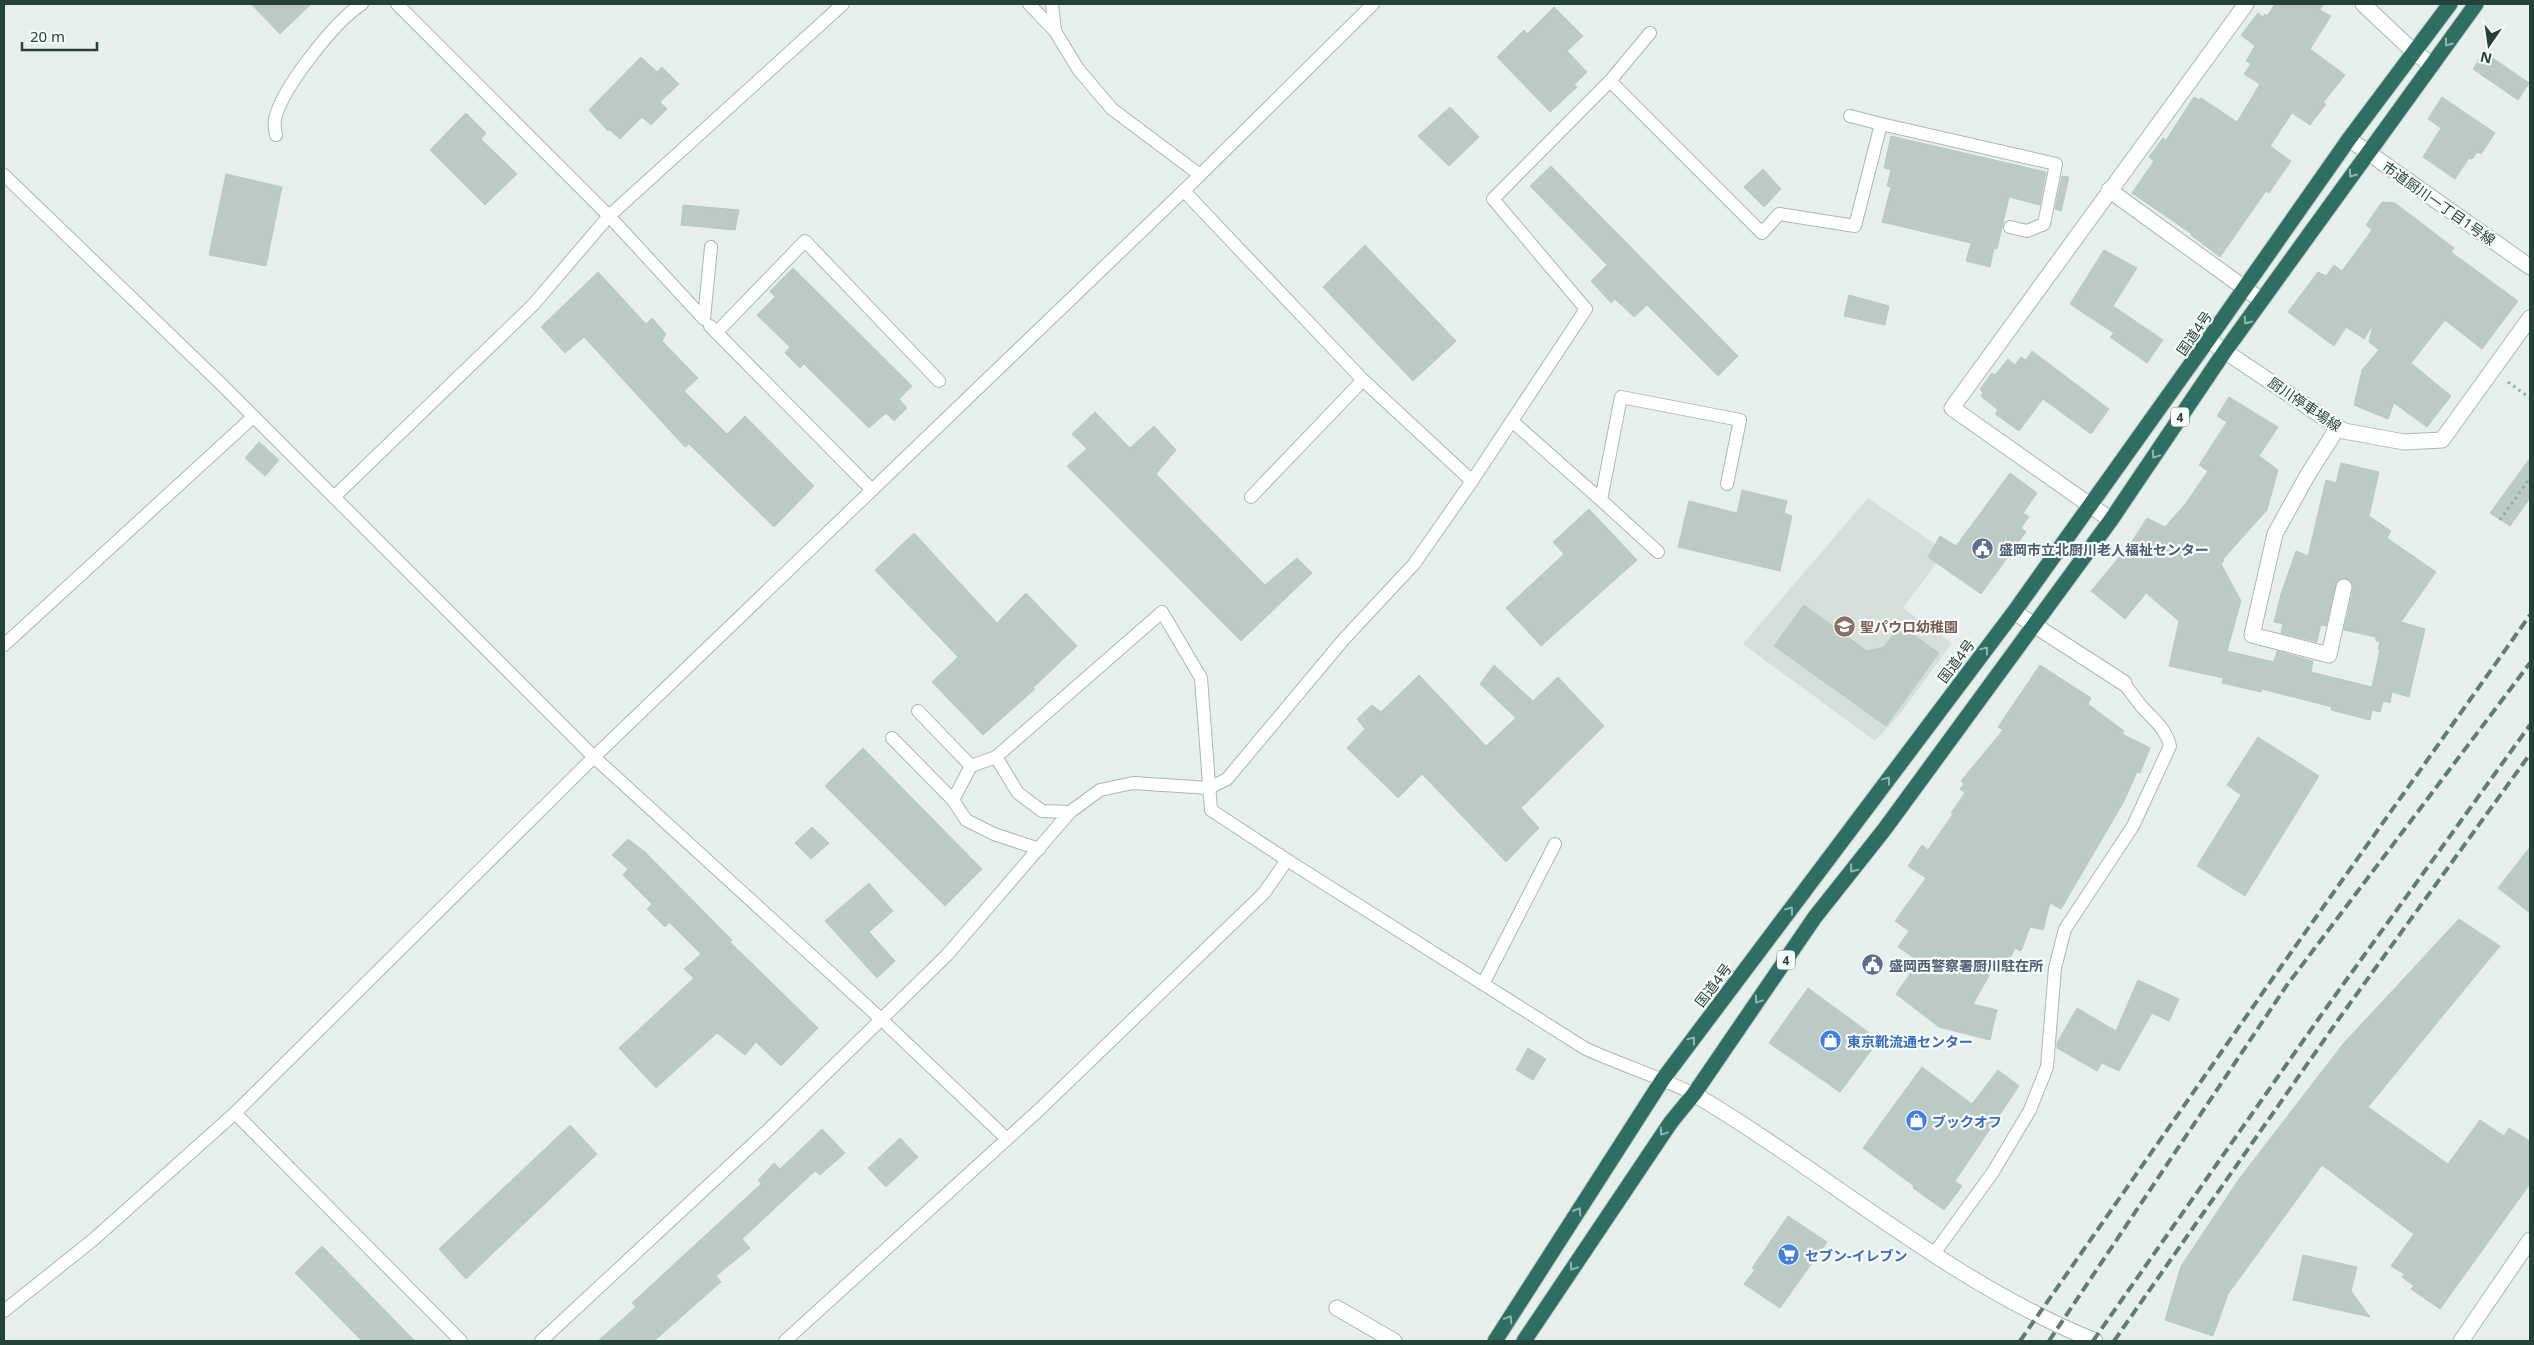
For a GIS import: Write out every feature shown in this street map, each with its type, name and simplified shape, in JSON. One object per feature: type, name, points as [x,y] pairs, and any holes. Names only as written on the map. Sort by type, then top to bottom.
[{"type":"highway","name":"国道4号","points":[[1495,1341],[1663,1079],[2014,612],[2349,139],[2450,4]]},
{"type":"highway","name":"4","points":[[1524,1341],[1670,1122],[1694,1094],[1815,917],[1884,830],[2111,520],[2261,300],[2476,4]]},
{"type":"street","points":[[2111,520],[1952,408],[2246,4]]},
{"type":"street","points":[[2362,4],[2415,53],[2432,65]]},
{"type":"street","name":"市道厨川一丁目1号線","points":[[2349,139],[2530,267]]},
{"type":"street","points":[[2109,190],[2261,300]]},
{"type":"street","name":"厨川停車場線","points":[[2208,340],[2344,431],[2404,442],[2442,440],[2530,318]]},
{"type":"street","points":[[2338,427],[2307,476],[2275,534],[2252,635],[2328,655],[2344,587]]},
{"type":"street","points":[[2014,612],[2124,683]]},
{"type":"street","points":[[1694,1094],[1727,1113],[1933,1255],[2059,1327],[2095,1341]]},
{"type":"street","points":[[2461,1341],[2530,1240]]},
{"type":"street","points":[[1337,1308],[1394,1341]]},
{"type":"lane","points":[[276,135],[274,120],[300,70],[312,54],[362,4]]},
{"type":"lane","points":[[397,4],[609,216],[716,332],[872,490]]},
{"type":"lane","points":[[334,497],[533,305],[609,216],[843,4]]},
{"type":"lane","points":[[1029,4],[1055,31],[1078,69],[1112,109],[1200,175]]},
{"type":"lane","points":[[1052,4],[1055,31]]},
{"type":"lane","points":[[4,1311],[94,1238],[235,1113],[594,758],[1184,191],[1373,4]]},
{"type":"lane","points":[[540,1341],[766,1132],[947,955],[1070,812],[1100,790],[1133,783],[1208,788],[1227,779],[1344,639],[1414,564],[1472,481],[1586,309],[1492,199],[1610,81],[1650,33]]},
{"type":"lane","points":[[1610,81],[1762,234],[1779,214],[1855,226],[1881,124]]},
{"type":"lane","points":[[1850,116],[2056,164],[2044,224],[2027,231],[2010,227]]},
{"type":"lane","points":[[4,175],[254,417],[594,758],[881,1019],[1007,1139]]},
{"type":"lane","points":[[1184,191],[1363,380],[1472,481]]},
{"type":"lane","points":[[716,332],[805,241],[939,381]]},
{"type":"lane","points":[[704,319],[711,247]]},
{"type":"lane","points":[[1251,497],[1363,380]]},
{"type":"lane","points":[[1602,500],[1621,397],[1740,420],[1728,484]]},
{"type":"lane","points":[[4,645],[254,417]]},
{"type":"lane","points":[[1512,421],[1658,552]]},
{"type":"lane","points":[[953,800],[971,766],[996,758],[1162,612],[1201,678],[1208,746],[1208,788],[1211,810],[1586,1049],[1626,1067],[1663,1079],[1694,1094]]},
{"type":"lane","points":[[1933,1255],[1993,1172],[2030,1110],[2047,1067],[2055,968],[2065,929],[2133,826],[2170,746],[2168,736],[2160,724],[2143,708],[2124,683]]},
{"type":"lane","points":[[918,712],[971,766]]},
{"type":"lane","points":[[892,738],[953,800],[966,820],[994,834],[1039,849]]},
{"type":"lane","points":[[996,758],[1018,793],[1042,811],[1070,812]]},
{"type":"lane","points":[[1483,984],[1555,844]]},
{"type":"lane","points":[[786,1341],[1007,1139],[1264,894],[1287,860]]},
{"type":"lane","points":[[235,1113],[462,1341]]},
{"type":"path","points":[[2492,371],[2530,398]]},
{"type":"path","points":[[2500,520],[2530,478]]},
{"type":"shaded area","name":"聖パウロ幼稚園","points":[[1868,498],[1945,551],[1903,608],[1952,643],[1899,715],[1875,741],[1743,644]]},
{"type":"building","points":[[251,4],[311,4],[280,34]]},
{"type":"building","points":[[2275,4],[2324,4],[2320,10],[2331,16],[2310,49],[2345,75],[2323,103],[2326,104],[2310,125],[2292,113],[2270,146],[2291,161],[2269,193],[2266,191],[2220,257],[2192,234],[2132,193],[2154,161],[2149,157],[2163,138],[2166,140],[2194,97],[2200,100],[2201,98],[2237,122],[2260,84],[2244,74],[2251,64],[2246,61],[2255,46],[2241,35],[2258,13],[2263,17],[2265,14],[2267,16]]},
{"type":"building","points":[[1554,7],[1583,36],[1567,51],[1587,72],[1574,85],[1577,87],[1550,112],[1497,57],[1524,30],[1527,34]]},
{"type":"building","points":[[2484,52],[2529,83],[2518,100],[2473,69]]},
{"type":"building","points":[[641,57],[657,72],[662,67],[679,84],[660,102],[667,109],[651,125],[642,117],[620,139],[610,130],[608,131],[589,110]]},
{"type":"building","points":[[2442,97],[2495,133],[2481,154],[2477,152],[2472,159],[2469,158],[2455,179],[2423,157],[2441,128],[2428,119]]},
{"type":"building","points":[[1450,107],[1479,137],[1449,166],[1418,136]]},
{"type":"building","points":[[466,113],[486,133],[481,139],[517,174],[485,205],[430,150]]},
{"type":"building","points":[[1891,136],[2046,172],[2040,205],[2009,197],[1997,249],[1994,248],[1990,267],[1966,261],[1971,243],[1882,222],[1891,187],[1887,186],[1891,170],[1884,168]]},
{"type":"building","points":[[1551,166],[1738,356],[1718,376],[1647,305],[1634,317],[1615,299],[1611,303],[1591,281],[1607,265],[1530,186]]},
{"type":"building","points":[[1763,169],[1781,189],[1764,207],[1744,187]]},
{"type":"building","points":[[226,174],[282,187],[266,266],[209,255]]},
{"type":"building","points":[[2062,176],[2069,177],[2061,211],[2055,209]]},
{"type":"building","points":[[2382,202],[2395,203],[2454,248],[2451,252],[2518,301],[2482,349],[2445,320],[2411,363],[2451,396],[2427,427],[2394,403],[2388,419],[2354,405],[2362,370],[2379,350],[2369,342],[2373,324],[2364,339],[2346,327],[2334,346],[2288,312],[2318,272],[2326,276],[2334,265],[2342,271],[2372,230],[2366,225]]},
{"type":"building","points":[[683,205],[739,210],[735,230],[681,225]]},
{"type":"building","points":[[1365,245],[1456,341],[1413,381],[1323,287]]},
{"type":"building","points":[[2104,250],[2137,268],[2113,306],[2163,340],[2147,363],[2110,337],[2114,333],[2070,304]]},
{"type":"building","points":[[793,268],[912,386],[899,399],[907,408],[894,421],[886,413],[869,428],[804,364],[800,368],[785,353],[790,347],[757,315],[775,297],[770,291]]},
{"type":"building","points":[[598,272],[646,324],[652,318],[666,334],[662,341],[698,378],[684,391],[727,434],[745,416],[814,486],[774,527],[689,444],[685,447],[584,337],[565,353],[541,327]]},
{"type":"building","points":[[1849,295],[1889,306],[1885,325],[1844,316]]},
{"type":"building","points":[[2032,351],[2109,409],[2091,434],[2043,399],[2019,431],[1995,414],[1998,410],[1981,396],[1983,393],[1980,389],[1992,373],[1995,375],[2008,359],[2015,365],[2021,357],[2026,360]]},
{"type":"building","points":[[2229,397],[2278,427],[2259,456],[2278,470],[2267,510],[2223,559],[2224,561],[2221,564],[2241,601],[2227,651],[2274,662],[2277,651],[2313,661],[2311,672],[2372,687],[2380,642],[2376,641],[2376,637],[2344,630],[2353,589],[2350,580],[2342,578],[2337,581],[2326,626],[2321,625],[2317,642],[2281,633],[2283,624],[2274,622],[2281,594],[2296,551],[2308,556],[2326,480],[2336,483],[2341,463],[2379,472],[2369,516],[2391,531],[2387,538],[2436,572],[2401,622],[2425,629],[2409,697],[2392,692],[2390,703],[2383,701],[2380,712],[2372,710],[2370,720],[2331,710],[2332,707],[2262,689],[2261,692],[2222,683],[2223,678],[2169,666],[2179,621],[2146,593],[2125,619],[2091,591],[2131,543],[2147,518],[2165,527],[2186,503],[2208,471],[2199,465],[2227,422],[2217,416]]},
{"type":"building","points":[[1095,412],[1130,448],[1154,426],[1176,450],[1156,474],[1265,585],[1297,558],[1312,573],[1241,641],[1067,466],[1087,449],[1072,434]]},
{"type":"building","points":[[259,442],[279,460],[265,476],[245,458]]},
{"type":"building","points":[[2530,458],[2530,498],[2510,526],[2490,513]]},
{"type":"building","name":"盛岡市立北厨川老人福祉センター","points":[[2010,473],[2037,493],[2023,513],[2029,517],[2021,528],[2026,532],[1981,594],[1928,557],[1940,536],[1956,546]]},
{"type":"building","points":[[1742,490],[1787,501],[1784,513],[1792,516],[1780,571],[1678,547],[1689,501],[1737,513]]},
{"type":"building","points":[[1589,509],[1637,560],[1541,646],[1506,608],[1564,554],[1553,542]]},
{"type":"building","points":[[914,533],[997,623],[1026,593],[1077,646],[1033,688],[1035,689],[983,735],[932,682],[958,657],[875,570]]},
{"type":"building","points":[[1804,605],[1867,651],[1884,647],[1900,625],[1939,653],[1886,726],[1774,646]]},
{"type":"building","points":[[1494,665],[1533,701],[1558,677],[1604,726],[1521,808],[1539,828],[1506,862],[1422,774],[1398,798],[1347,748],[1365,729],[1357,719],[1372,705],[1381,712],[1419,675],[1486,746],[1516,718],[1480,684]]},
{"type":"building","points":[[2040,665],[2091,698],[2088,704],[2124,731],[2122,734],[2150,748],[2140,773],[2137,772],[2123,803],[2061,909],[2050,903],[2043,930],[2030,927],[2021,951],[2015,948],[2007,965],[1998,960],[1973,1004],[1997,1010],[1990,1040],[1939,1027],[1896,994],[1919,961],[1898,947],[1909,931],[1895,921],[1926,878],[1908,866],[1922,845],[1928,850],[1953,814],[1951,813],[1965,793],[1960,789],[1964,784],[1961,781],[2003,730],[1998,727]]},
{"type":"building","points":[[2258,737],[2319,776],[2245,896],[2197,866],[2241,795],[2227,785]]},
{"type":"building","points":[[863,748],[982,869],[945,906],[825,786]]},
{"type":"building","points":[[812,827],[829,843],[811,859],[795,843]]},
{"type":"building","points":[[628,839],[645,852],[732,940],[730,942],[818,1028],[781,1066],[756,1042],[745,1055],[717,1033],[656,1088],[619,1048],[694,978],[684,969],[701,954],[669,922],[665,927],[647,909],[652,904],[623,875],[628,869],[612,855]]},
{"type":"building","points":[[2530,847],[2530,913],[2498,888]]},
{"type":"building","points":[[869,883],[893,911],[869,932],[895,961],[877,978],[825,921]]},
{"type":"building","points":[[2459,919],[2500,946],[2368,1107],[2448,1164],[2480,1120],[2504,1136],[2509,1128],[2530,1141],[2530,1184],[2440,1309],[2411,1289],[2414,1286],[2402,1277],[2404,1274],[2391,1266],[2414,1234],[2322,1165],[2228,1294],[2213,1336],[2165,1320],[2181,1266],[2239,1179],[2343,1044]]},
{"type":"building","points":[[2138,980],[2179,999],[2169,1021],[2152,1013],[2119,1071],[2102,1063],[2097,1071],[2057,1048],[2057,1043],[2077,1008],[2116,1031]]},
{"type":"building","points":[[1808,988],[1879,1040],[1840,1092],[1769,1043]]},
{"type":"building","points":[[1528,1048],[1546,1059],[1533,1080],[1516,1070]]},
{"type":"building","points":[[1922,1067],[1972,1104],[1998,1070],[2019,1086],[1955,1181],[1962,1186],[1944,1210],[1863,1148]]},
{"type":"building","points":[[570,1125],[597,1154],[466,1279],[439,1249]]},
{"type":"building","points":[[822,1129],[845,1153],[820,1175],[815,1171],[742,1239],[750,1248],[716,1276],[721,1282],[654,1341],[598,1341],[636,1307],[632,1303],[761,1184],[758,1180],[774,1163],[780,1169]]},
{"type":"building","points":[[900,1138],[918,1157],[886,1187],[868,1168]]},
{"type":"building","name":"セブン-イレブン","points":[[1788,1216],[1827,1242],[1780,1308],[1744,1284],[1755,1270],[1752,1268]]},
{"type":"building","points":[[322,1246],[415,1341],[362,1341],[295,1273]]},
{"type":"building","points":[[2303,1255],[2357,1267],[2351,1291],[2370,1317],[2293,1300]]},
{"type":"railway","points":[[2020,1341],[2273,978],[2530,615]]},
{"type":"railway","points":[[2049,1341],[2287,985],[2530,663]]},
{"type":"railway","points":[[2093,1341],[2324,1011],[2530,725]]},
{"type":"railway","points":[[2114,1341],[2338,1020],[2530,754]]},
{"type":"place","name":"盛岡市立北厨川老人福祉センター","points":[[1983,549]]},
{"type":"place","name":"聖パウロ幼稚園","points":[[1844,626]]},
{"type":"place","name":"盛岡西警察署厨川駐在所","points":[[1873,965]]},
{"type":"place","name":"東京靴流通センター","points":[[1831,1041]]},
{"type":"place","name":"ブックオフ","points":[[1916,1121]]},
{"type":"place","name":"セブン-イレブン","points":[[1789,1255]]}]
